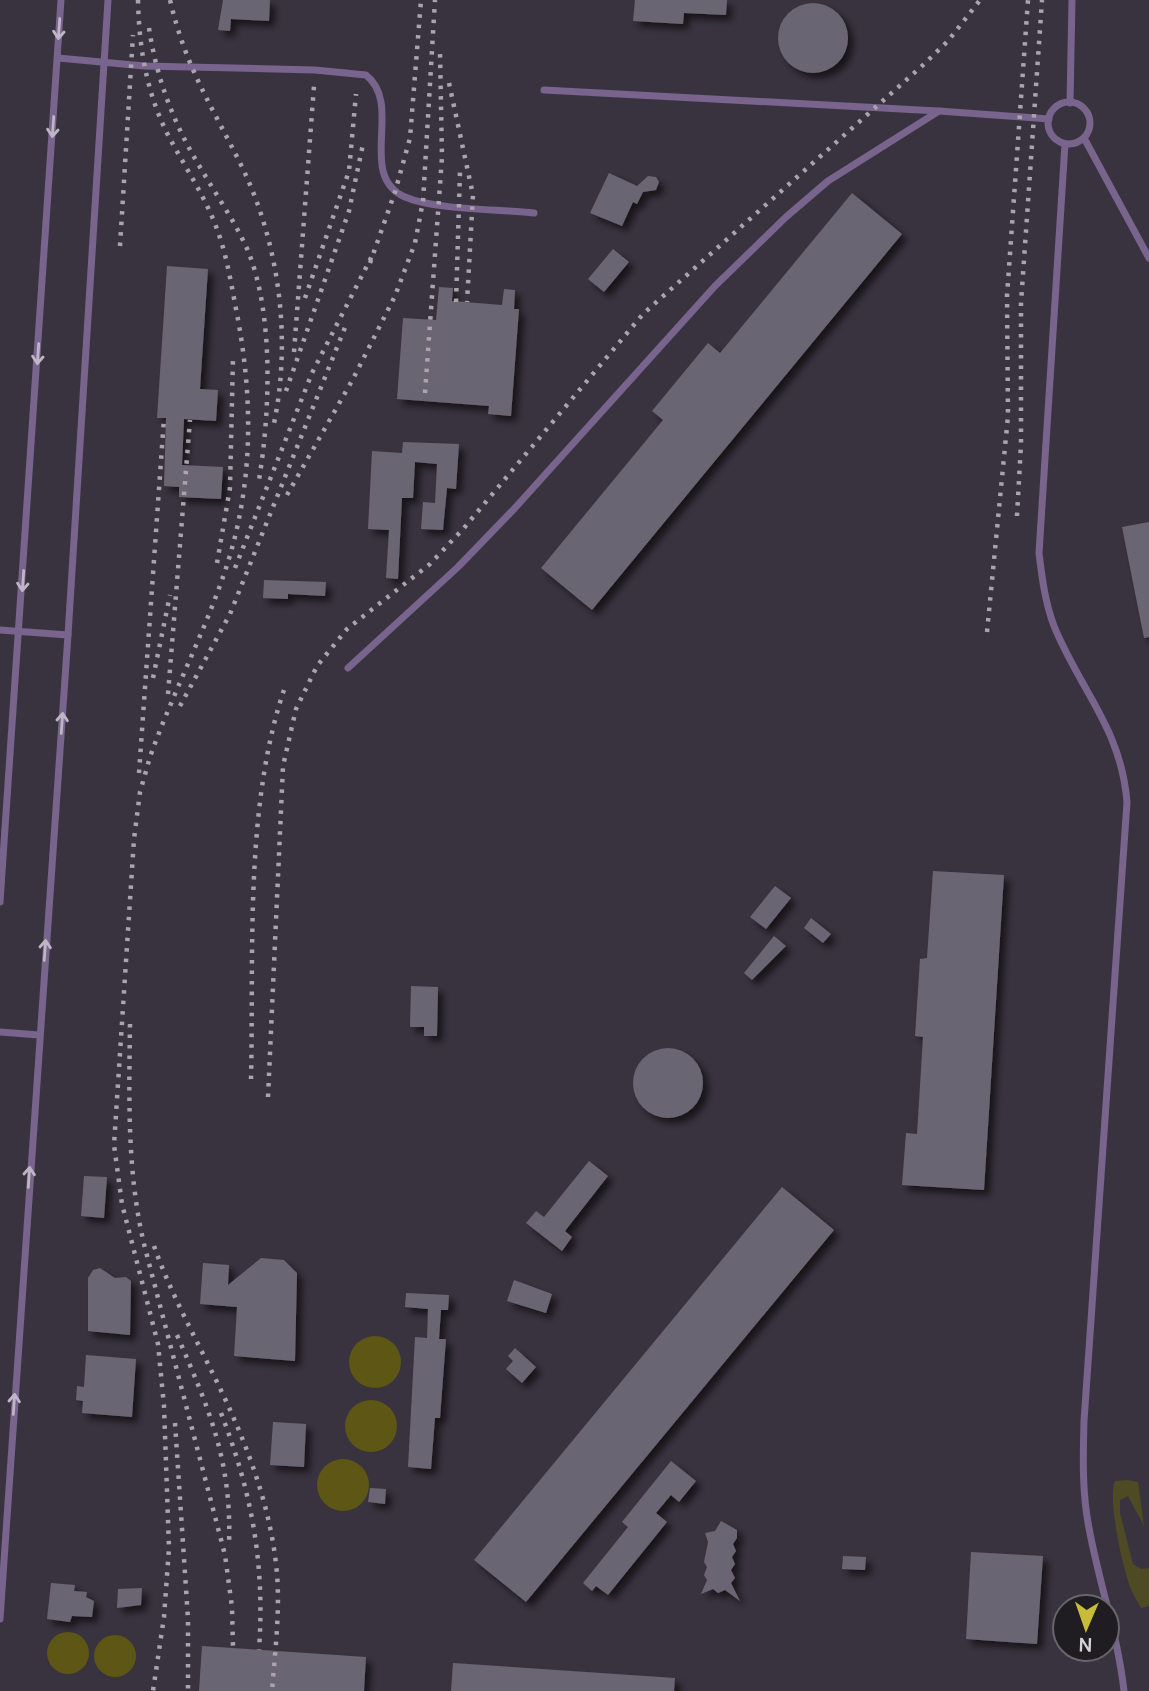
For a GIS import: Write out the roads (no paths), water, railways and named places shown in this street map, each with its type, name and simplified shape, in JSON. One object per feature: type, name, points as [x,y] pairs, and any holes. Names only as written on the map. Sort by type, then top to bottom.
[{"type":"lane","points":[[0,902],[61,0]]},
{"type":"lane","points":[[0,1619],[68,635],[108,0]]},
{"type":"lane","points":[[1070,103],[1072,0]]},
{"type":"lane","points":[[58,58],[156,66],[315,70],[366,75],[379,93],[382,169],[395,192],[422,201],[534,213]]},
{"type":"lane","points":[[544,90],[1049,119]]},
{"type":"lane","points":[[1077,104],[1088,113],[1090,127],[1084,138],[1065,144],[1051,133],[1049,119],[1056,107],[1077,104]]},
{"type":"lane","points":[[348,668],[458,567],[514,509],[653,352],[771,230],[828,181],[939,111]]},
{"type":"lane","points":[[1084,138],[1149,258]]},
{"type":"lane","points":[[1065,144],[1039,553],[1044,589],[1055,626],[1112,734],[1127,794],[1084,1455],[1089,1529],[1117,1645],[1124,1691]]},
{"type":"lane","points":[[0,630],[68,635]]},
{"type":"lane","points":[[0,1032],[39,1035]]},
{"type":"railway","points":[[138,0],[142,51],[154,101],[167,133],[207,206],[224,251],[242,341],[248,405],[246,469],[236,533],[219,589],[150,757],[140,792],[134,839],[114,1145],[122,1204],[158,1344],[164,1406],[169,1548],[164,1617],[153,1691]]},
{"type":"railway","points":[[170,0],[192,67],[255,197],[274,261],[282,329],[282,362],[273,428]]},
{"type":"railway","points":[[370,263],[395,192],[410,138],[421,0]]},
{"type":"railway","points":[[287,495],[353,379],[395,296],[415,243],[423,201],[435,0]]},
{"type":"railway","points":[[268,1097],[283,766],[296,709],[317,666],[347,629],[430,564],[464,528],[643,314],[922,66],[948,41],[980,0]]},
{"type":"railway","points":[[987,632],[1008,416],[1007,296],[1028,0]]},
{"type":"railway","points":[[1017,516],[1021,444],[1021,303],[1042,0]]},
{"type":"railway","points":[[149,28],[162,85],[176,121],[238,230],[256,276],[266,334],[267,364],[266,425],[259,480]]},
{"type":"railway","points":[[120,246],[133,35]]},
{"type":"railway","points":[[425,393],[442,157],[440,52]]},
{"type":"railway","points":[[449,83],[473,195],[467,302]]},
{"type":"railway","points":[[294,352],[314,86]]},
{"type":"railway","points":[[305,298],[349,171],[356,94]]},
{"type":"railway","points":[[286,391],[349,211],[363,144]]},
{"type":"railway","points":[[456,302],[460,171]]},
{"type":"railway","points":[[235,568],[312,373],[373,254]]},
{"type":"railway","points":[[180,706],[230,614],[346,325]]},
{"type":"railway","points":[[217,563],[230,488],[233,358]]},
{"type":"railway","points":[[139,773],[164,418]]},
{"type":"railway","points":[[168,694],[190,420]]},
{"type":"railway","points":[[153,678],[170,595]]},
{"type":"railway","points":[[251,1079],[252,930],[257,828],[263,778],[286,684]]},
{"type":"railway","points":[[130,1024],[130,1135],[138,1217],[225,1555],[232,1607],[233,1648]]},
{"type":"railway","points":[[154,1246],[235,1421],[265,1507],[278,1589],[272,1691]]},
{"type":"railway","points":[[177,1335],[209,1413],[223,1462],[227,1488],[229,1546]]},
{"type":"railway","points":[[221,1413],[241,1472],[254,1529],[260,1588],[259,1650]]},
{"type":"railway","points":[[175,1423],[188,1619],[188,1691]]}]
